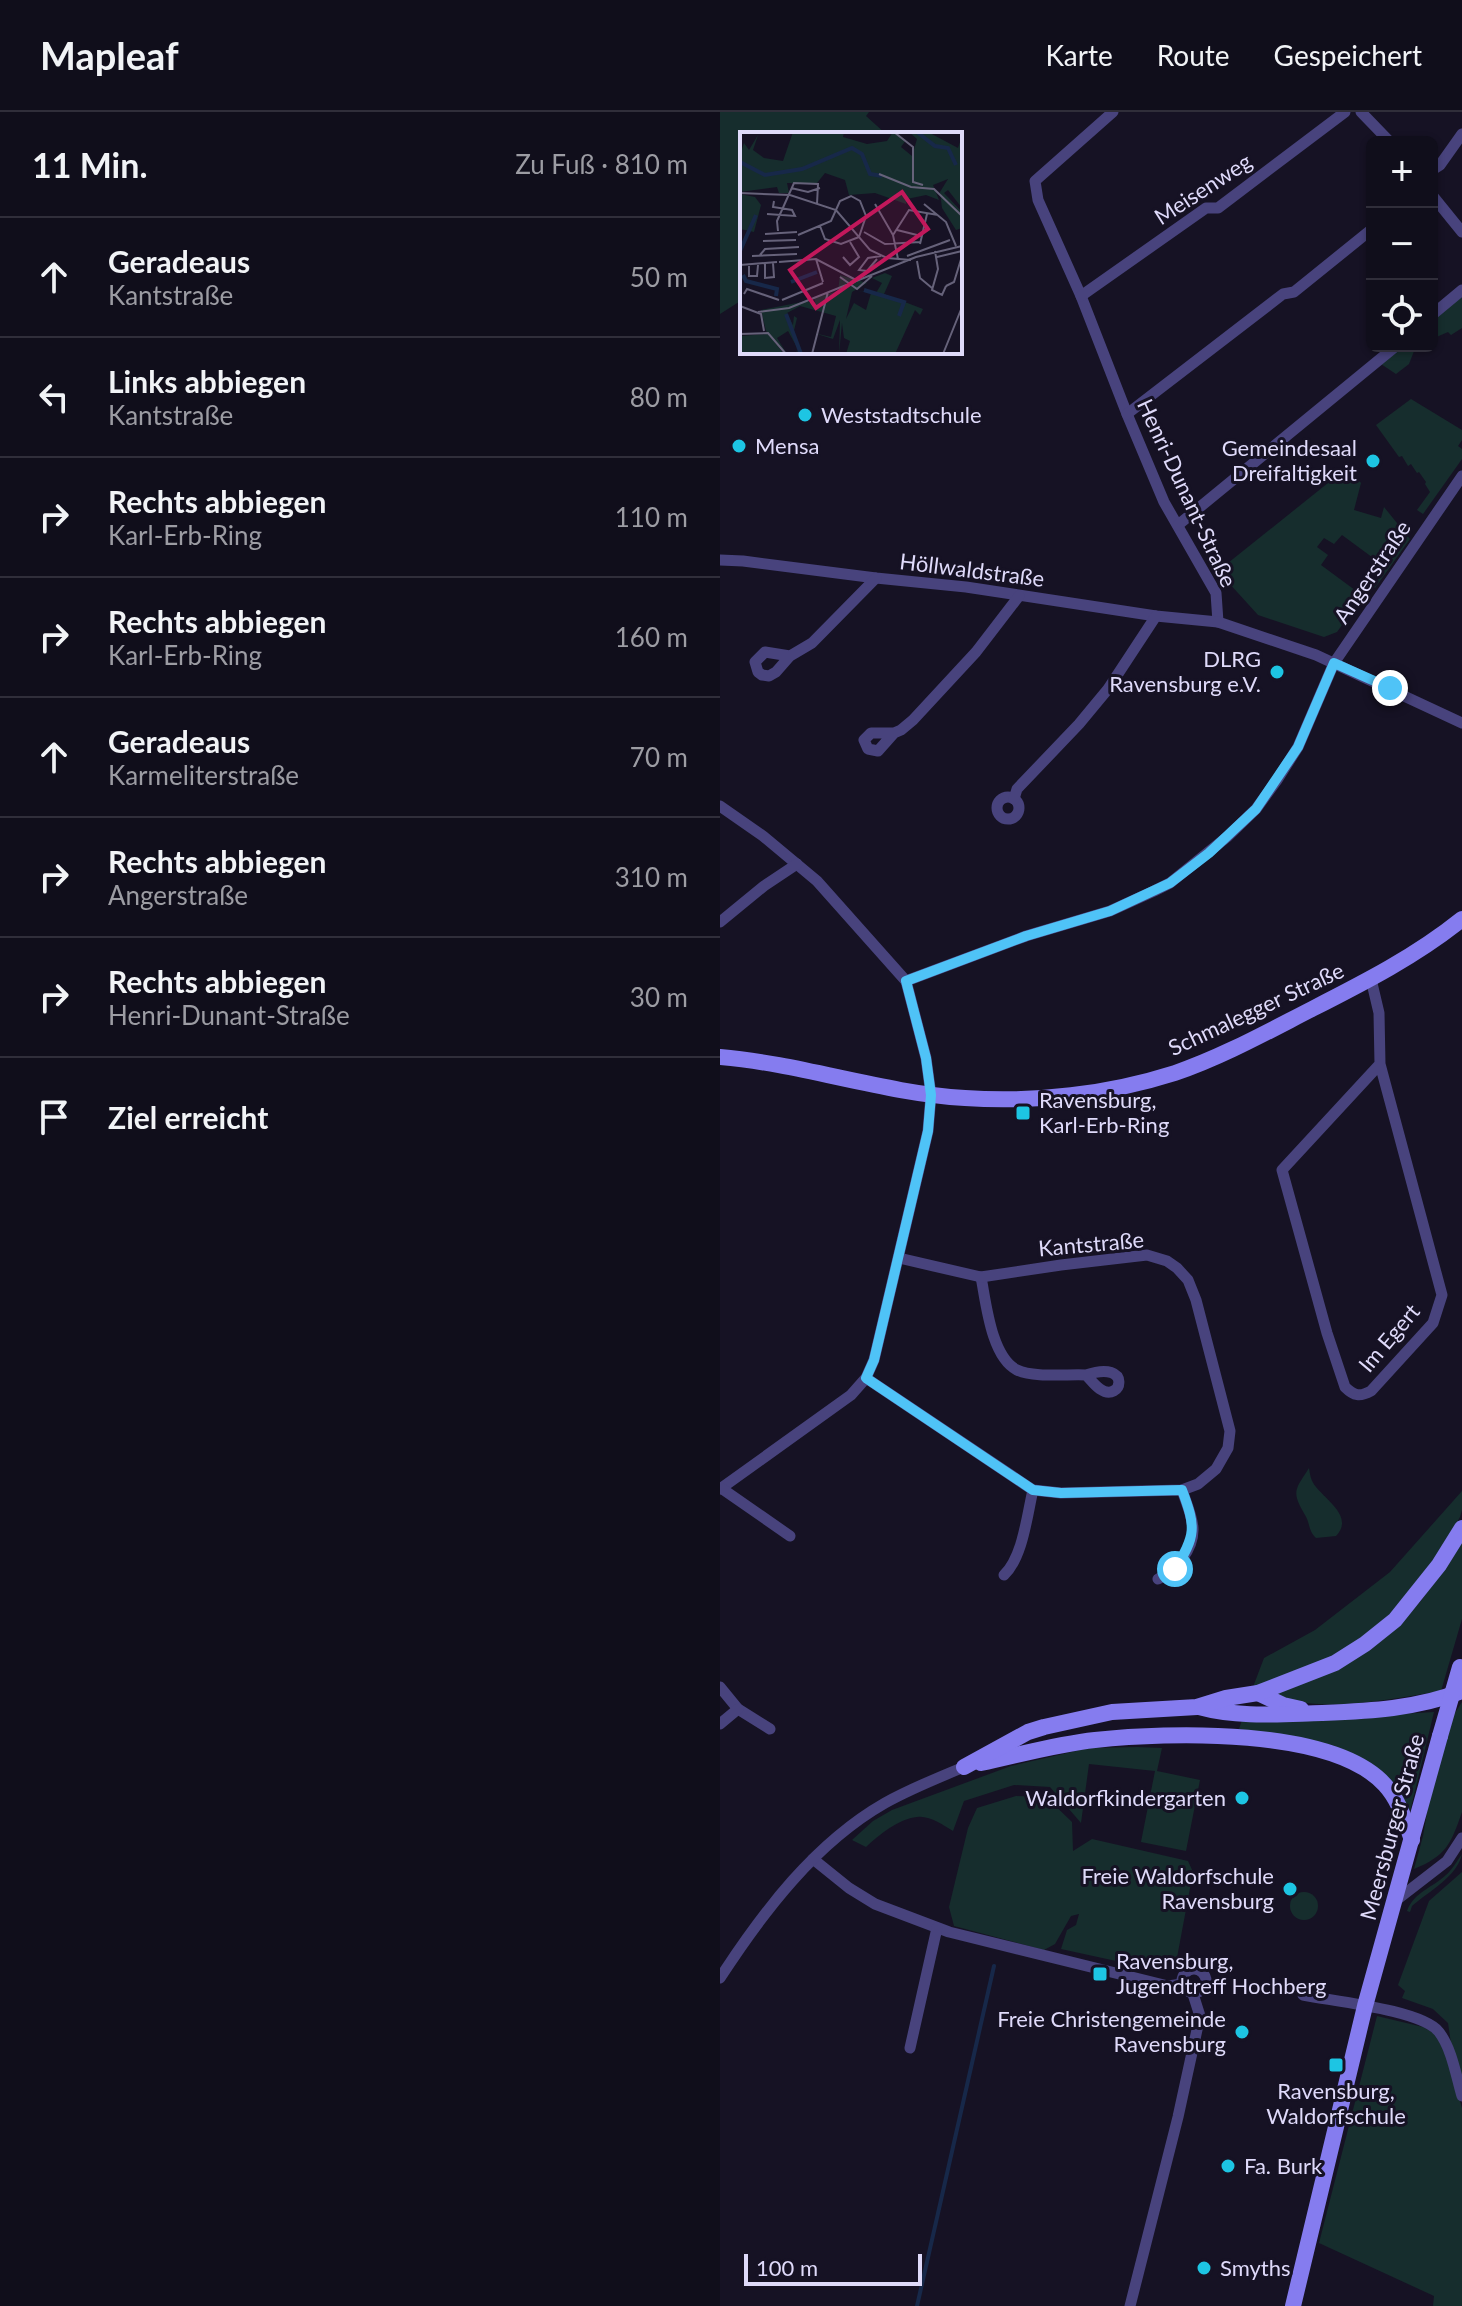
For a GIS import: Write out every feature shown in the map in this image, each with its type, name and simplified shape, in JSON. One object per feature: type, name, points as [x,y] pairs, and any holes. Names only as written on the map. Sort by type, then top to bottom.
[{"type":"street","name":"Henri-Dunant-Straße","points":[[1113,112],[1035,181],[1038,200],[1081,296],[1164,502],[1216,593],[1218,622],[1334,663],[1462,723]]},
{"type":"street","name":"Meisenweg","points":[[1081,296],[1206,208],[1218,208],[1345,112]]},
{"type":"street","points":[[1361,112],[1384,136]]},
{"type":"street","points":[[1438,166],[1462,134]]},
{"type":"street","points":[[1438,202],[1462,232]]},
{"type":"street","points":[[1127,414],[1283,294],[1294,292],[1366,234]]},
{"type":"street","points":[[1438,310],[1462,290]]},
{"type":"street","points":[[1178,525],[1389,352]]},
{"type":"street","name":"Angerstraße","points":[[906,981],[1026,936],[1110,911],[1170,883],[1209,853],[1256,809],[1298,747],[1334,663],[1462,476]]},
{"type":"street","name":"Höllwaldstraße","points":[[720,560],[966,587],[1156,616],[1218,622]]},
{"type":"street","points":[[790,656],[812,643],[876,578]]},
{"type":"street","points":[[894,733],[913,720],[976,652],[1019,596]]},
{"type":"street","points":[[1014,799],[1017,789],[1108,689],[1156,616]]},
{"type":"street","points":[[720,806],[763,836],[817,881],[906,981],[926,1058],[931,1095],[928,1131],[899,1258],[874,1360],[866,1378],[851,1395],[721,1489],[790,1536]]},
{"type":"street","points":[[720,922],[797,864]]},
{"type":"street","name":"Schmalegger Straße","points":[[720,1057],[931,1095],[1032,1098],[1098,1091],[1153,1079],[1220,1055],[1371,979],[1462,919]]},
{"type":"street","name":"Im Egert","points":[[1371,979],[1379,1013],[1380,1064],[1442,1295],[1433,1323],[1371,1391],[1357,1395],[1345,1387],[1282,1170],[1380,1064]]},
{"type":"street","name":"Kantstraße","points":[[899,1258],[981,1277],[1147,1255],[1167,1261],[1188,1280],[1196,1300],[1230,1431],[1228,1448],[1216,1469],[1198,1484],[1182,1490]]},
{"type":"street","points":[[981,1277],[993,1336],[1004,1358],[1016,1370],[1035,1374],[1086,1375]]},
{"type":"street","points":[[866,1378],[1033,1490],[1061,1493],[1182,1490],[1191,1518],[1192,1534],[1175,1569],[1158,1579]]},
{"type":"street","points":[[1004,1575],[1013,1567],[1033,1490]]},
{"type":"street","points":[[720,1978],[746,1938],[813,1859],[878,1807],[964,1767],[1028,1732],[1112,1712],[1197,1707],[1258,1693],[1335,1663],[1395,1620],[1439,1565],[1462,1528]]},
{"type":"street","name":"Meersburger Straße","points":[[1293,2306],[1365,2006],[1461,1663]]},
{"type":"street","points":[[720,1687],[738,1709],[770,1729]]},
{"type":"street","points":[[1197,1707],[1273,1715],[1391,1709],[1462,1691]]},
{"type":"street","points":[[1258,1693],[1283,1705],[1318,1713]]},
{"type":"street","points":[[720,1724],[738,1709]]},
{"type":"street","points":[[964,1767],[1118,1738],[1212,1736],[1265,1740],[1334,1754],[1371,1772],[1397,1801],[1412,1840]]},
{"type":"street","points":[[1394,1902],[1447,1861],[1462,1838]]},
{"type":"street","points":[[813,1859],[875,1904],[943,1930],[1168,1986],[1182,1984]]},
{"type":"street","points":[[910,2048],[943,1930]]},
{"type":"street","points":[[1130,2306],[1200,2016],[1193,1994],[1185,1990],[1182,1984],[1188,1970],[1195,1969],[1202,1972],[1206,1985],[1193,1994]]},
{"type":"street","points":[[1303,1995],[1420,2019],[1435,2027],[1447,2046],[1462,2096]]},
{"type":"green space","points":[[720,112],[869,112],[866,116],[884,132],[740,132],[740,301],[720,314]]},
{"type":"green space","points":[[1462,290],[1462,328],[1451,335],[1448,332],[1438,336],[1438,310]]},
{"type":"green space","points":[[1389,352],[1414,352],[1409,364],[1396,374],[1378,362]]},
{"type":"green space","points":[[1411,399],[1462,430],[1462,440],[1458,446],[1462,449],[1462,459],[1423,514],[1417,510],[1430,492],[1426,482],[1411,464],[1408,466],[1402,456],[1399,457],[1376,425]]},
{"type":"green space","points":[[1348,467],[1361,483],[1354,510],[1381,518],[1384,507],[1410,539],[1375,588],[1371,585],[1384,566],[1342,535],[1334,544],[1324,538],[1317,547],[1328,555],[1321,565],[1363,596],[1337,632],[1324,637],[1258,615],[1218,571]]},
{"type":"green space","points":[[1309,1468],[1314,1485],[1340,1516],[1341,1529],[1336,1536],[1316,1538],[1298,1501],[1296,1491]]},
{"type":"green space","points":[[1462,1491],[1460,1517],[1434,1564],[1380,1626],[1341,1654],[1253,1687],[1264,1658],[1315,1630],[1390,1572]]},
{"type":"green space","points":[[1462,1537],[1462,1619],[1441,1691],[1378,1701],[1332,1704],[1310,1704],[1271,1694],[1386,1635],[1420,1602]]},
{"type":"green space","points":[[1462,1702],[1462,1812],[1446,1848],[1414,1869],[1423,1836],[1440,1736]]},
{"type":"green space","points":[[1434,1712],[1408,1820],[1354,1755],[1332,1745],[1239,1729],[1243,1717],[1317,1719]]},
{"type":"green space","points":[[1089,1748],[1162,1748],[1157,1771],[1200,1780],[1186,1851],[1141,1842],[1155,1771],[1089,1764],[1081,1823],[1050,1787],[1014,1785],[964,1801],[953,1831],[931,1819],[917,1817],[896,1824],[866,1847],[852,1840],[873,1821],[892,1810],[1011,1766]]},
{"type":"green space","points":[[1016,1796],[1046,1797],[1072,1822],[1073,1851],[1092,1839],[1188,1861],[1193,1872],[1176,1963],[1162,1971],[1061,1949],[1067,1930],[1076,1925],[1079,1914],[1071,1916],[1055,1944],[1044,1950],[954,1926],[949,1907],[968,1828],[977,1808]]},
{"type":"green space","points":[[1462,1854],[1448,1877],[1412,1906],[1410,1912],[1407,1911],[1419,1895],[1448,1873]]},
{"type":"green space","points":[[1462,1872],[1462,2080],[1448,2023],[1433,2009],[1402,1998],[1405,1991],[1398,1985],[1429,1901]]},
{"type":"green space","points":[[1304,1892],[1314,1896],[1318,1906],[1314,1916],[1304,1920],[1294,1916],[1290,1906],[1294,1896]]},
{"type":"green space","points":[[1377,2016],[1423,2027],[1437,2035],[1446,2052],[1462,2108],[1462,2306],[1433,2306],[1434,2296],[1319,2243]]},
{"type":"waterway","points":[[917,2306],[994,1966]]},
{"type":"place","name":"Weststadtschule","points":[[805,415]]},
{"type":"place","name":"Mensa","points":[[739,446]]},
{"type":"place","name":"Gemeindesaal Dreifaltigkeit","points":[[1373,461]]},
{"type":"place","name":"DLRG Ravensburg e.V.","points":[[1277,672]]},
{"type":"place","name":"Ravensburg, Karl-Erb-Ring","points":[[1023,1113]]},
{"type":"place","name":"Waldorfkindergarten","points":[[1242,1798]]},
{"type":"place","name":"Freie Waldorfschule Ravensburg","points":[[1290,1889]]},
{"type":"place","name":"Ravensburg, Jugendtreff Hochberg","points":[[1100,1974]]},
{"type":"place","name":"Freie Christengemeinde Ravensburg","points":[[1242,2032]]},
{"type":"place","name":"Ravensburg, Waldorfschule","points":[[1336,2065]]},
{"type":"place","name":"Fa. Burk","points":[[1228,2166]]},
{"type":"place","name":"Smyths","points":[[1204,2268]]},
{"type":"route","points":[[1175,1569],[1187,1549],[1193,1527],[1182,1490],[1106,1493],[1033,1490],[866,1378],[874,1360],[928,1131],[931,1095],[926,1058],[906,981],[1026,936],[1110,911],[1170,883],[1209,853],[1256,809],[1298,747],[1334,663],[1390,688]]}]
